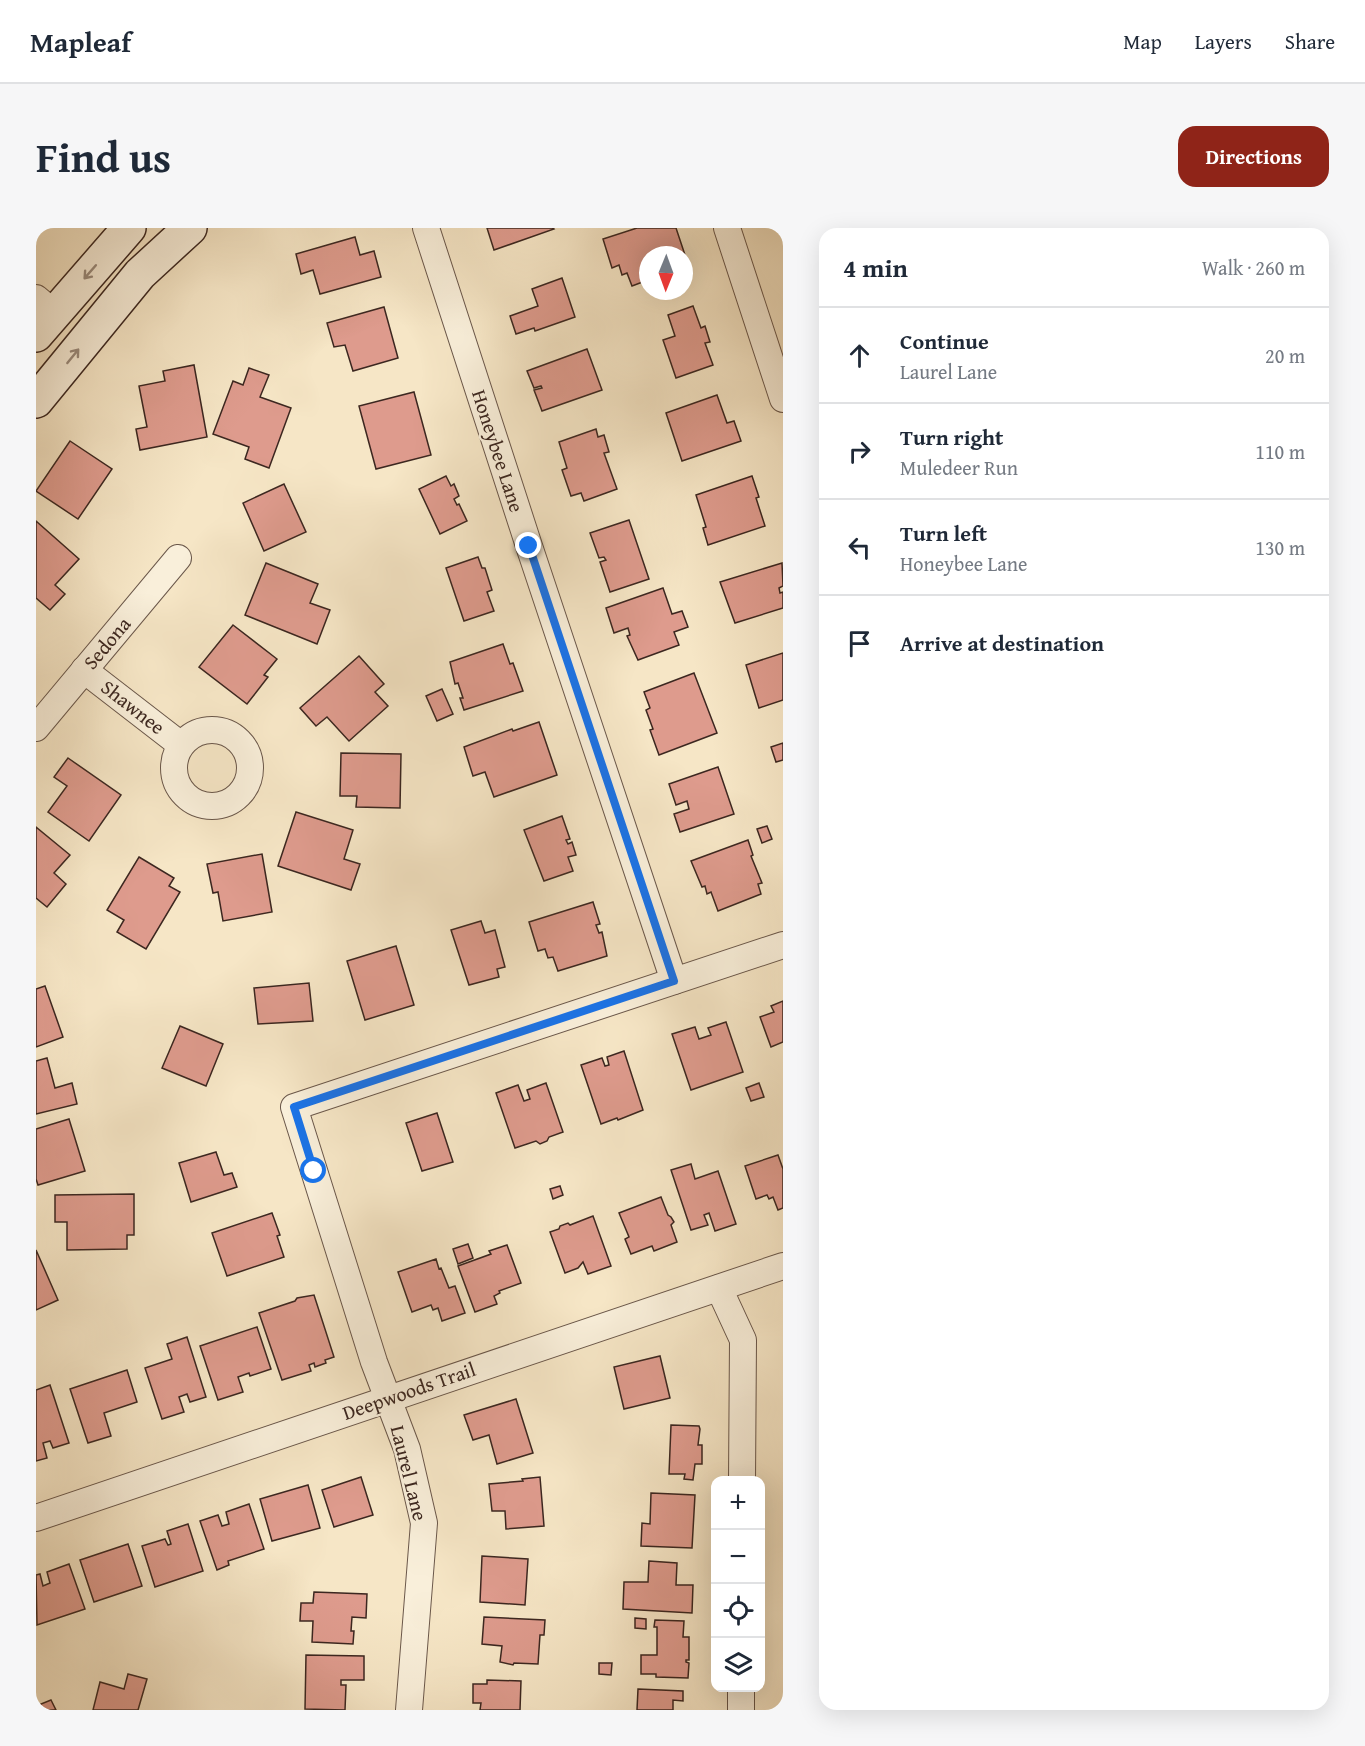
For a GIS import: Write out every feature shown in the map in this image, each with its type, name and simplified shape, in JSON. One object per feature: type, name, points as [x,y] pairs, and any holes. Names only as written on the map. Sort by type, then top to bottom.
[{"type":"main road","points":[[42,315],[129,228]]},
{"type":"main road","points":[[36,401],[140,274],[190,228]]},
{"type":"street","name":"Honeybee Lane","points":[[426,228],[674,981]]},
{"type":"street","points":[[727,228],[783,399]]},
{"type":"street","name":"Sedona","points":[[36,728],[178,558]]},
{"type":"street","name":"Shawnee","points":[[84,670],[181,745]]},
{"type":"street","points":[[674,981],[783,945]]},
{"type":"street","name":"Laurel Lane","points":[[409,1710],[424,1523],[407,1449],[387,1398],[294,1107],[674,981]]},
{"type":"street","name":"Deepwoods Trail","points":[[36,1518],[783,1266]]},
{"type":"street","points":[[719,1288],[742,1340],[742,1476]]},
{"type":"street","points":[[741,1692],[741,1710]]},
{"type":"building","points":[[487,228],[553,228],[554,229],[494,250]]},
{"type":"building","points":[[637,228],[676,228],[682,246],[639,246],[639,283],[632,286],[627,273],[622,275],[619,265],[612,268],[603,239]]},
{"type":"building","points":[[355,237],[360,255],[374,251],[381,277],[320,294],[313,270],[301,274],[296,254]]},
{"type":"building","points":[[562,278],[575,317],[535,331],[534,328],[516,334],[510,316],[538,306],[532,289]]},
{"type":"building","points":[[693,306],[701,328],[705,326],[710,342],[705,343],[713,365],[676,378],[663,340],[675,336],[668,315]]},
{"type":"building","points":[[384,307],[398,358],[353,371],[345,345],[334,347],[327,323]]},
{"type":"building","points":[[587,349],[602,390],[542,411],[534,390],[542,388],[541,386],[534,388],[527,371]]},
{"type":"building","points":[[194,365],[207,437],[140,450],[136,429],[147,427],[139,386],[165,381],[163,371]]},
{"type":"building","points":[[249,368],[269,375],[260,397],[291,408],[269,468],[245,459],[249,447],[213,434],[233,381],[243,385]]},
{"type":"building","points":[[414,392],[431,455],[376,469],[359,406]]},
{"type":"building","points":[[717,395],[727,423],[734,421],[741,441],[682,461],[666,413]]},
{"type":"building","points":[[596,429],[598,437],[604,435],[609,452],[604,453],[617,489],[584,501],[581,493],[571,496],[562,470],[567,468],[559,442]]},
{"type":"building","points":[[70,441],[112,469],[78,519],[36,491]]},
{"type":"building","points":[[446,476],[451,486],[454,484],[459,496],[454,499],[467,521],[440,534],[419,489]]},
{"type":"building","points":[[752,476],[765,526],[708,545],[703,528],[706,527],[696,495]]},
{"type":"building","points":[[284,484],[306,532],[264,551],[243,503]]},
{"type":"building","points":[[629,520],[649,579],[610,592],[600,562],[606,560],[604,557],[599,558],[590,533]]},
{"type":"building","points":[[36,521],[79,559],[55,585],[65,594],[50,610],[36,598]]},
{"type":"building","points":[[478,557],[482,568],[485,568],[492,590],[487,592],[494,611],[464,621],[446,568]]},
{"type":"building","points":[[266,563],[318,584],[310,603],[330,610],[317,644],[245,615]]},
{"type":"building","points":[[782,563],[783,586],[779,588],[780,593],[783,592],[783,608],[735,623],[720,582]]},
{"type":"building","points":[[663,588],[672,614],[682,611],[688,627],[674,632],[679,645],[638,660],[627,636],[630,635],[628,628],[614,633],[606,608]]},
{"type":"building","points":[[233,625],[277,659],[264,675],[268,677],[247,704],[199,667]]},
{"type":"building","points":[[503,644],[523,691],[464,710],[460,698],[463,698],[458,683],[455,684],[450,662]]},
{"type":"building","points":[[783,653],[783,700],[759,708],[746,665]]},
{"type":"building","points":[[359,656],[384,684],[375,692],[388,706],[349,741],[327,717],[316,726],[300,708]]},
{"type":"building","points":[[694,673],[717,733],[659,755],[650,730],[653,729],[646,710],[650,708],[644,692]]},
{"type":"building","points":[[442,689],[453,714],[437,721],[426,696]]},
{"type":"building","points":[[539,722],[557,775],[494,797],[485,772],[473,776],[464,747],[512,729],[513,731]]},
{"type":"building","points":[[783,743],[783,760],[776,762],[771,747]]},
{"type":"building","points":[[341,753],[401,754],[400,808],[356,807],[357,796],[340,796]]},
{"type":"building","points":[[68,758],[121,795],[89,841],[48,812],[67,786],[54,777]]},
{"type":"building","points":[[718,767],[734,814],[680,832],[674,814],[689,809],[687,801],[676,805],[669,784]]},
{"type":"building","points":[[296,812],[353,830],[344,859],[360,864],[351,890],[278,866]]},
{"type":"building","points":[[562,816],[570,839],[566,840],[568,844],[572,842],[576,855],[568,857],[573,871],[544,881],[524,830]]},
{"type":"building","points":[[767,826],[772,839],[762,843],[757,829]]},
{"type":"building","points":[[36,827],[70,855],[54,873],[66,884],[47,907],[36,898]]},
{"type":"building","points":[[748,840],[753,855],[751,856],[762,883],[758,884],[761,894],[718,911],[711,892],[707,894],[705,886],[702,887],[691,861]]},
{"type":"building","points":[[262,854],[272,912],[223,921],[218,892],[213,893],[207,864]]},
{"type":"building","points":[[139,857],[174,878],[169,886],[180,892],[146,949],[117,932],[124,920],[107,910]]},
{"type":"building","points":[[593,902],[600,924],[596,925],[599,933],[602,932],[607,956],[558,971],[553,957],[548,958],[545,949],[538,951],[529,922]]},
{"type":"building","points":[[481,921],[485,933],[495,930],[505,967],[497,969],[499,977],[469,985],[451,930]]},
{"type":"building","points":[[396,946],[414,1005],[365,1020],[347,961]]},
{"type":"building","points":[[309,983],[313,1021],[258,1024],[254,988]]},
{"type":"building","points":[[45,986],[63,1037],[36,1047],[36,989]]},
{"type":"building","points":[[783,1001],[783,1042],[771,1047],[760,1017],[774,1012],[771,1006]]},
{"type":"building","points":[[726,1022],[743,1072],[691,1090],[672,1034],[695,1027],[699,1039],[711,1035],[708,1028]]},
{"type":"building","points":[[180,1026],[223,1044],[206,1086],[162,1068]]},
{"type":"building","points":[[624,1051],[643,1110],[601,1124],[581,1065],[602,1058],[605,1066],[609,1065],[607,1057]]},
{"type":"building","points":[[47,1058],[55,1088],[72,1083],[77,1104],[36,1114],[36,1061]]},
{"type":"building","points":[[546,1083],[563,1132],[549,1137],[547,1141],[540,1144],[536,1141],[515,1148],[496,1093],[518,1085],[524,1101],[530,1099],[527,1090]]},
{"type":"building","points":[[759,1083],[764,1097],[751,1101],[746,1088]]},
{"type":"building","points":[[437,1113],[453,1162],[422,1171],[406,1123]]},
{"type":"building","points":[[69,1119],[85,1171],[38,1185],[36,1129]]},
{"type":"building","points":[[216,1152],[224,1175],[232,1173],[237,1187],[191,1202],[179,1163]]},
{"type":"building","points":[[778,1155],[783,1169],[783,1208],[778,1210],[773,1197],[769,1199],[767,1195],[756,1199],[745,1166]]},
{"type":"building","points":[[691,1164],[695,1179],[718,1171],[736,1224],[715,1231],[709,1213],[704,1215],[708,1225],[691,1230],[671,1170]]},
{"type":"building","points":[[560,1186],[563,1195],[553,1199],[550,1189]]},
{"type":"building","points":[[134,1194],[134,1235],[127,1235],[127,1249],[67,1250],[67,1222],[55,1222],[55,1195]]},
{"type":"building","points":[[661,1197],[668,1215],[674,1222],[671,1225],[677,1242],[654,1251],[652,1246],[631,1254],[625,1239],[629,1237],[619,1213]]},
{"type":"building","points":[[272,1213],[280,1235],[277,1236],[284,1257],[227,1276],[212,1233]]},
{"type":"building","points":[[593,1216],[611,1266],[588,1274],[583,1262],[578,1268],[565,1273],[550,1232],[568,1223],[570,1225]]},
{"type":"building","points":[[468,1244],[473,1258],[458,1264],[453,1249]]},
{"type":"building","points":[[507,1245],[521,1283],[499,1291],[500,1293],[494,1296],[497,1304],[475,1312],[458,1266],[491,1254],[489,1251]]},
{"type":"building","points":[[36,1250],[58,1300],[36,1310]]},
{"type":"building","points":[[436,1259],[449,1288],[455,1286],[465,1313],[442,1321],[438,1308],[433,1310],[431,1305],[412,1312],[398,1272]]},
{"type":"building","points":[[314,1295],[334,1357],[315,1367],[314,1363],[309,1365],[311,1371],[282,1380],[259,1313],[295,1301],[297,1298]]},
{"type":"building","points":[[257,1327],[271,1369],[250,1376],[249,1373],[238,1377],[243,1392],[218,1400],[200,1346]]},
{"type":"building","points":[[187,1337],[206,1397],[190,1402],[187,1394],[179,1397],[184,1412],[162,1419],[145,1368],[172,1359],[167,1344]]},
{"type":"building","points":[[660,1356],[670,1398],[624,1409],[614,1367]]},
{"type":"building","points":[[127,1370],[137,1402],[104,1413],[111,1436],[88,1443],[70,1389]]},
{"type":"building","points":[[50,1385],[69,1443],[53,1448],[50,1441],[43,1443],[47,1458],[36,1461],[36,1390]]},
{"type":"building","points":[[516,1399],[533,1453],[497,1464],[489,1435],[473,1440],[464,1415]]},
{"type":"building","points":[[671,1425],[699,1426],[698,1445],[702,1445],[702,1464],[695,1464],[693,1480],[684,1479],[685,1474],[669,1474]]},
{"type":"building","points":[[361,1477],[373,1515],[334,1527],[322,1490]]},
{"type":"building","points":[[540,1477],[544,1526],[506,1529],[505,1511],[492,1511],[489,1484]]},
{"type":"building","points":[[308,1485],[320,1528],[272,1541],[260,1499]]},
{"type":"building","points":[[651,1493],[695,1495],[692,1548],[641,1546],[642,1523],[650,1524]]},
{"type":"building","points":[[249,1504],[264,1549],[228,1561],[229,1565],[217,1570],[200,1521],[218,1515],[222,1526],[229,1524],[226,1512]]},
{"type":"building","points":[[188,1524],[203,1571],[155,1587],[142,1546],[165,1539],[168,1545],[171,1544],[167,1531]]},
{"type":"building","points":[[128,1544],[142,1586],[94,1602],[80,1560]]},
{"type":"building","points":[[482,1556],[528,1559],[525,1605],[480,1602]]},
{"type":"building","points":[[649,1561],[677,1563],[676,1585],[693,1585],[692,1613],[623,1609],[624,1582],[648,1582]]},
{"type":"building","points":[[69,1564],[85,1609],[37,1625],[36,1575],[40,1574],[43,1586],[50,1583],[47,1572]]},
{"type":"building","points":[[314,1592],[367,1594],[366,1618],[352,1617],[353,1644],[312,1642],[313,1621],[300,1621],[301,1603],[313,1603]]},
{"type":"building","points":[[484,1617],[545,1620],[544,1635],[540,1635],[538,1664],[514,1663],[513,1665],[500,1662],[502,1646],[482,1644]]},
{"type":"building","points":[[635,1618],[646,1619],[646,1629],[635,1628]]},
{"type":"building","points":[[655,1620],[684,1621],[683,1637],[689,1637],[689,1660],[686,1660],[689,1663],[688,1678],[641,1674],[641,1655],[657,1655]]},
{"type":"building","points":[[306,1655],[364,1656],[364,1680],[341,1680],[341,1685],[346,1685],[345,1710],[305,1709]]},
{"type":"building","points":[[599,1663],[612,1663],[611,1675],[599,1674]]},
{"type":"building","points":[[128,1674],[147,1679],[138,1710],[93,1710],[100,1682],[124,1689]]},
{"type":"building","points":[[487,1680],[521,1681],[520,1710],[480,1710],[481,1703],[473,1703],[473,1684],[487,1684]]},
{"type":"building","points":[[638,1689],[683,1691],[683,1701],[673,1700],[673,1710],[637,1710]]},
{"type":"building","points":[[51,1700],[56,1710],[36,1710],[36,1706]]},
{"type":"route","points":[[314,1171],[294,1107],[674,981],[529,546]]}]
